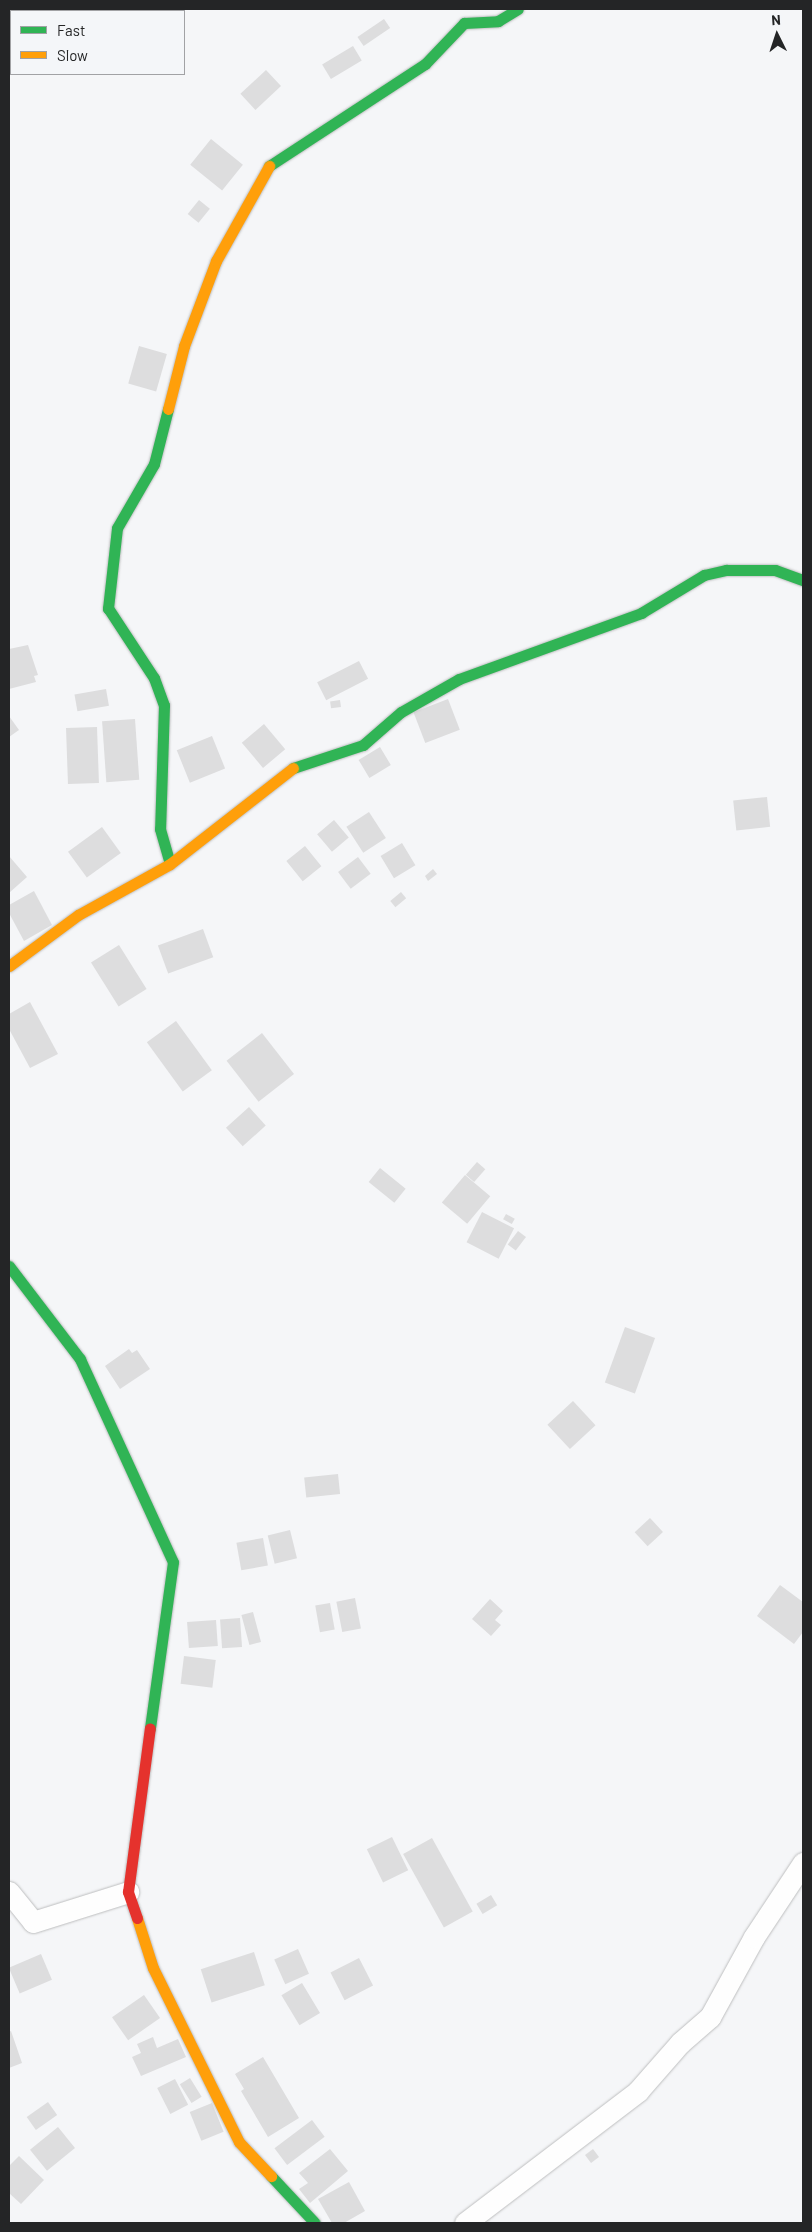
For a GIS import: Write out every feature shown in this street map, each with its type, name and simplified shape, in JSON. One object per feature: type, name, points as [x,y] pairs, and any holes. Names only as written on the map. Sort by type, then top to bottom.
[{"type":"street","points":[[170,864],[160,829],[164,705],[154,678],[108,608],[117,528],[131,498],[154,464],[184,346],[216,260],[256,184],[271,164],[425,64],[464,23],[498,21],[518,9]]},
{"type":"street","points":[[9,966],[78,916],[170,864],[282,775],[303,762],[363,745],[401,712],[459,679],[641,613],[704,575],[775,570],[803,580]]},
{"type":"street","points":[[9,1266],[80,1359],[173,1562],[128,1892],[153,1968],[239,2142],[315,2223]]},
{"type":"street","points":[[465,2223],[638,2091],[680,2043],[710,2017],[754,1937],[803,1863]]},
{"type":"street","points":[[9,1892],[33,1922],[128,1892]]},
{"type":"building","points":[[384,19],[390,28],[364,46],[357,37]]},
{"type":"building","points":[[353,46],[362,61],[331,79],[322,65]]},
{"type":"building","points":[[266,70],[281,86],[255,110],[240,94]]},
{"type":"building","points":[[211,139],[243,165],[222,190],[190,165]]},
{"type":"building","points":[[199,200],[210,209],[199,223],[188,214]]},
{"type":"building","points":[[139,346],[167,354],[156,391],[128,383]]},
{"type":"building","points":[[28,645],[38,675],[34,676],[36,682],[9,689],[9,649]]},
{"type":"building","points":[[359,661],[368,679],[326,700],[317,682]]},
{"type":"building","points":[[106,689],[109,706],[77,711],[74,695]]},
{"type":"building","points":[[448,699],[460,730],[425,743],[413,712]]},
{"type":"building","points":[[340,700],[341,707],[331,708],[330,701]]},
{"type":"building","points":[[9,716],[19,730],[9,737]]},
{"type":"building","points":[[135,719],[139,780],[106,782],[102,721]]},
{"type":"building","points":[[264,724],[285,749],[263,768],[242,743]]},
{"type":"building","points":[[97,727],[99,783],[68,784],[66,728]]},
{"type":"building","points":[[212,736],[225,768],[190,783],[177,750]]},
{"type":"building","points":[[380,747],[391,765],[369,778],[359,760]]},
{"type":"building","points":[[767,797],[770,827],[736,830],[733,801]]},
{"type":"building","points":[[369,812],[386,838],[363,853],[346,827]]},
{"type":"building","points":[[334,820],[349,838],[332,852],[317,834]]},
{"type":"building","points":[[102,827],[121,853],[87,878],[68,852]]},
{"type":"building","points":[[402,843],[415,865],[394,878],[381,856]]},
{"type":"building","points":[[305,846],[321,866],[303,881],[286,861]]},
{"type":"building","points":[[9,856],[27,877],[9,893]]},
{"type":"building","points":[[358,857],[371,874],[351,889],[338,872]]},
{"type":"building","points":[[433,869],[437,874],[428,881],[425,876]]},
{"type":"building","points":[[34,891],[52,925],[24,941],[9,913],[9,905]]},
{"type":"building","points":[[401,892],[406,898],[395,907],[390,901]]},
{"type":"building","points":[[203,929],[213,957],[168,974],[158,945]]},
{"type":"building","points":[[119,945],[147,989],[119,1007],[91,962]]},
{"type":"building","points":[[30,1002],[58,1054],[30,1068],[9,1029],[9,1014]]},
{"type":"building","points":[[176,1021],[212,1070],[183,1092],[147,1042]]},
{"type":"building","points":[[262,1033],[294,1074],[259,1102],[227,1061]]},
{"type":"building","points":[[249,1107],[266,1126],[243,1146],[226,1128]]},
{"type":"building","points":[[477,1162],[485,1169],[474,1182],[466,1175]]},
{"type":"building","points":[[380,1168],[406,1189],[394,1203],[369,1182]]},
{"type":"building","points":[[465,1175],[490,1196],[467,1224],[442,1203]]},
{"type":"building","points":[[482,1212],[514,1228],[499,1259],[467,1242]]},
{"type":"building","points":[[506,1214],[515,1219],[512,1224],[503,1219]]},
{"type":"building","points":[[518,1231],[526,1237],[516,1251],[508,1245]]},
{"type":"building","points":[[625,1327],[655,1338],[635,1393],[605,1382]]},
{"type":"building","points":[[129,1349],[132,1353],[137,1350],[150,1369],[120,1389],[105,1366]]},
{"type":"building","points":[[573,1401],[596,1425],[570,1449],[547,1425]]},
{"type":"building","points":[[338,1474],[340,1494],[306,1497],[304,1478]]},
{"type":"building","points":[[650,1518],[663,1532],[648,1546],[635,1532]]},
{"type":"building","points":[[290,1530],[297,1558],[275,1564],[268,1536]]},
{"type":"building","points":[[263,1538],[268,1566],[241,1570],[236,1543]]},
{"type":"building","points":[[780,1585],[803,1602],[803,1632],[794,1644],[757,1616]]},
{"type":"building","points":[[355,1598],[361,1628],[342,1632],[336,1602]]},
{"type":"building","points":[[490,1599],[503,1611],[495,1620],[501,1625],[491,1636],[472,1619]]},
{"type":"building","points":[[330,1603],[335,1630],[320,1632],[315,1606]]},
{"type":"building","points":[[253,1612],[261,1642],[249,1645],[241,1615]]},
{"type":"building","points":[[240,1618],[242,1647],[222,1648],[220,1619]]},
{"type":"building","points":[[216,1620],[218,1646],[189,1648],[187,1622]]},
{"type":"building","points":[[184,1656],[216,1660],[212,1688],[181,1684]]},
{"type":"building","points":[[392,1837],[408,1870],[383,1883],[367,1849]]},
{"type":"building","points":[[432,1838],[473,1911],[444,1927],[403,1854]]},
{"type":"building","points":[[491,1895],[497,1905],[483,1914],[476,1904]]},
{"type":"building","points":[[298,1949],[309,1974],[285,1984],[274,1960]]},
{"type":"building","points":[[254,1952],[265,1985],[212,2003],[201,1969]]},
{"type":"building","points":[[41,1954],[52,1980],[20,1993],[9,1968]]},
{"type":"building","points":[[359,1958],[373,1986],[345,2000],[330,1973]]},
{"type":"building","points":[[302,1983],[320,2013],[299,2025],[281,1995]]},
{"type":"building","points":[[144,1995],[160,2018],[128,2040],[112,2017]]},
{"type":"building","points":[[11,2031],[22,2063],[9,2068],[9,2032]]},
{"type":"building","points":[[153,2037],[157,2048],[178,2039],[186,2057],[141,2076],[132,2057],[141,2053],[137,2044]]},
{"type":"building","points":[[263,2057],[299,2118],[268,2137],[241,2091],[244,2089],[235,2074]]},
{"type":"building","points":[[190,2078],[202,2097],[191,2103],[180,2084]]},
{"type":"building","points":[[175,2079],[188,2105],[170,2114],[157,2088]]},
{"type":"building","points":[[48,2102],[57,2115],[36,2130],[27,2117]]},
{"type":"building","points":[[212,2103],[224,2132],[201,2141],[190,2112]]},
{"type":"building","points":[[312,2120],[325,2137],[287,2165],[274,2148]]},
{"type":"building","points":[[58,2127],[75,2148],[47,2171],[30,2150]]},
{"type":"building","points":[[330,2149],[348,2171],[310,2203],[299,2189],[308,2183],[299,2173]]},
{"type":"building","points":[[593,2149],[599,2157],[591,2163],[585,2155]]},
{"type":"building","points":[[19,2156],[44,2180],[21,2204],[9,2193],[9,2166]]},
{"type":"building","points":[[349,2182],[365,2211],[344,2223],[332,2223],[318,2199]]},
{"type":"traffic: fast","points":[[269,166],[425,64],[464,23],[498,21],[518,9]]},
{"type":"traffic: fast","points":[[168,409],[154,464],[117,528],[108,608],[154,678],[164,705],[160,829],[170,864]]},
{"type":"traffic: fast","points":[[293,768],[363,745],[401,712],[459,679],[641,613],[704,575],[726,570],[775,570],[803,580]]},
{"type":"traffic: fast","points":[[9,1266],[80,1359],[173,1562],[150,1728]]},
{"type":"traffic: fast","points":[[271,2176],[315,2223]]},
{"type":"traffic: slow","points":[[168,409],[184,346],[216,261],[269,166]]},
{"type":"traffic: slow","points":[[9,966],[78,915],[170,864],[293,768]]},
{"type":"traffic: slow","points":[[137,1918],[153,1968],[239,2142],[271,2176]]},
{"type":"traffic: jam","points":[[137,1918],[128,1892],[150,1728]]}]
